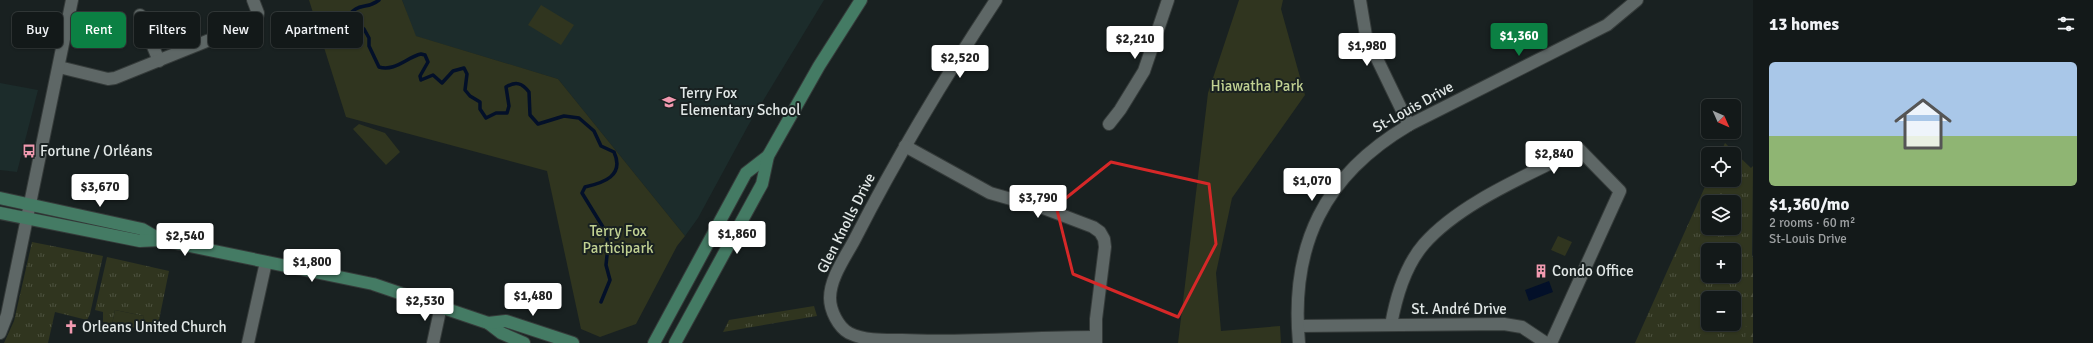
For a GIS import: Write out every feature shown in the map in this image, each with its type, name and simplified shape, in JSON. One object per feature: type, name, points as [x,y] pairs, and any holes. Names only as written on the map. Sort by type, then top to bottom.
[{"type":"main road","points":[[676,343],[762,184],[768,156],[819,66],[861,0]]},
{"type":"main road","points":[[654,343],[746,173],[768,156]]},
{"type":"main road","points":[[0,198],[142,229],[161,240]]},
{"type":"main road","points":[[0,214],[140,241],[161,240],[373,284],[488,323],[501,333],[524,343]]},
{"type":"main road","points":[[488,323],[506,321],[573,343]]},
{"type":"street","points":[[0,333],[7,315],[72,0]]},
{"type":"street","points":[[59,67],[108,79],[115,78],[207,40],[249,27],[256,22],[258,13],[253,0]]},
{"type":"street","name":"Glen Knolls Drive","points":[[996,0],[905,146],[833,283],[830,298],[832,310],[838,322],[848,332],[876,339],[912,341],[1096,340]]},
{"type":"street","points":[[1109,124],[1120,110],[1144,71],[1168,0]]},
{"type":"street","points":[[1360,0],[1366,36],[1409,125]]},
{"type":"street","name":"St-Louis Drive","points":[[1299,343],[1298,326],[1300,274],[1306,248],[1315,222],[1328,198],[1344,177],[1363,157],[1391,136],[1409,125],[1596,31],[1619,17],[1637,0]]},
{"type":"street","points":[[154,48],[159,61]]},
{"type":"street","points":[[905,146],[990,193],[1042,208],[1086,224],[1100,232],[1104,239],[1105,247],[1096,340]]},
{"type":"street","name":"St. André Drive","points":[[1391,325],[1395,304],[1409,266],[1424,244],[1455,216],[1477,202],[1579,149],[1620,191],[1551,343]]},
{"type":"street","points":[[248,343],[266,262]]},
{"type":"street","points":[[433,343],[441,306]]},
{"type":"street","name":"St. André Drive","points":[[1298,326],[1504,324],[1522,327],[1546,343]]},
{"type":"highlighted area","points":[[1111,162],[1209,184],[1216,244],[1178,317],[1073,274],[1056,206]]},
{"type":"shaded area","name":"Terry Fox Elementary School","points":[[402,0],[824,0],[749,124],[698,218],[685,236],[558,79],[415,36]]},
{"type":"shaded area","points":[[0,83],[38,90],[17,172],[0,170]]},
{"type":"green space","name":"Terry Fox Participark","points":[[309,0],[402,0],[416,36],[558,79],[685,236],[677,246],[636,324],[600,337],[581,329],[547,171],[346,117],[324,48],[363,48],[363,12],[313,12]]},
{"type":"green space","name":"Hiawatha Park","points":[[1239,0],[1283,0],[1281,9],[1305,95],[1232,198],[1216,273],[1221,331],[1280,326],[1281,343],[1178,343],[1208,93]]},
{"type":"green space","points":[[541,5],[574,25],[561,45],[528,25]]},
{"type":"green space","points":[[359,124],[385,133],[400,152],[386,165],[353,129]]},
{"type":"green space","points":[[1725,143],[1729,147],[1723,147]]},
{"type":"green space","points":[[1741,158],[1751,168],[1753,166],[1751,343],[1635,343],[1701,196],[1701,235],[1741,235],[1741,195],[1701,195],[1705,187],[1741,187]]},
{"type":"green space","points":[[1558,236],[1572,242],[1565,256],[1551,250]]},
{"type":"green space","points":[[32,242],[103,256],[90,314],[87,320],[55,312],[48,343],[4,343],[14,321]]},
{"type":"green space","points":[[1753,255],[1753,343],[1745,343],[1749,270]]},
{"type":"green space","points":[[107,257],[169,271],[158,325],[149,322],[145,332],[140,332],[144,316],[115,310],[112,324],[103,322],[103,312],[95,310]]},
{"type":"green space","points":[[814,306],[817,316],[723,332],[729,320]]},
{"type":"green space","points":[[115,310],[144,316],[140,332],[137,331],[137,328],[112,324]]},
{"type":"water","points":[[1549,281],[1553,292],[1529,301],[1525,290]]},
{"type":"waterway","points":[[379,0],[370,5],[354,10],[345,20],[347,23],[358,24],[364,29],[369,38],[369,46],[379,67],[390,68],[421,54],[425,55],[428,62],[420,76],[421,80],[433,75],[442,83],[453,71],[464,68],[467,74],[465,90],[470,96],[480,102],[480,109],[486,118],[496,113],[507,113],[509,106],[506,87],[513,84],[519,84],[529,92],[530,115],[538,124],[564,116],[579,118],[594,131],[601,146],[614,152],[617,160],[617,167],[614,173],[599,183],[585,187],[582,193],[606,232],[608,246],[606,265],[610,280],[601,302]]},
{"type":"place","name":"Terry Fox Elementary School","points":[[669,102]]},
{"type":"place","name":"Fortune / Orléans","points":[[29,151]]},
{"type":"place","name":"Condo Office","points":[[1541,271]]},
{"type":"place","name":"Orleans United Church","points":[[71,327]]}]
